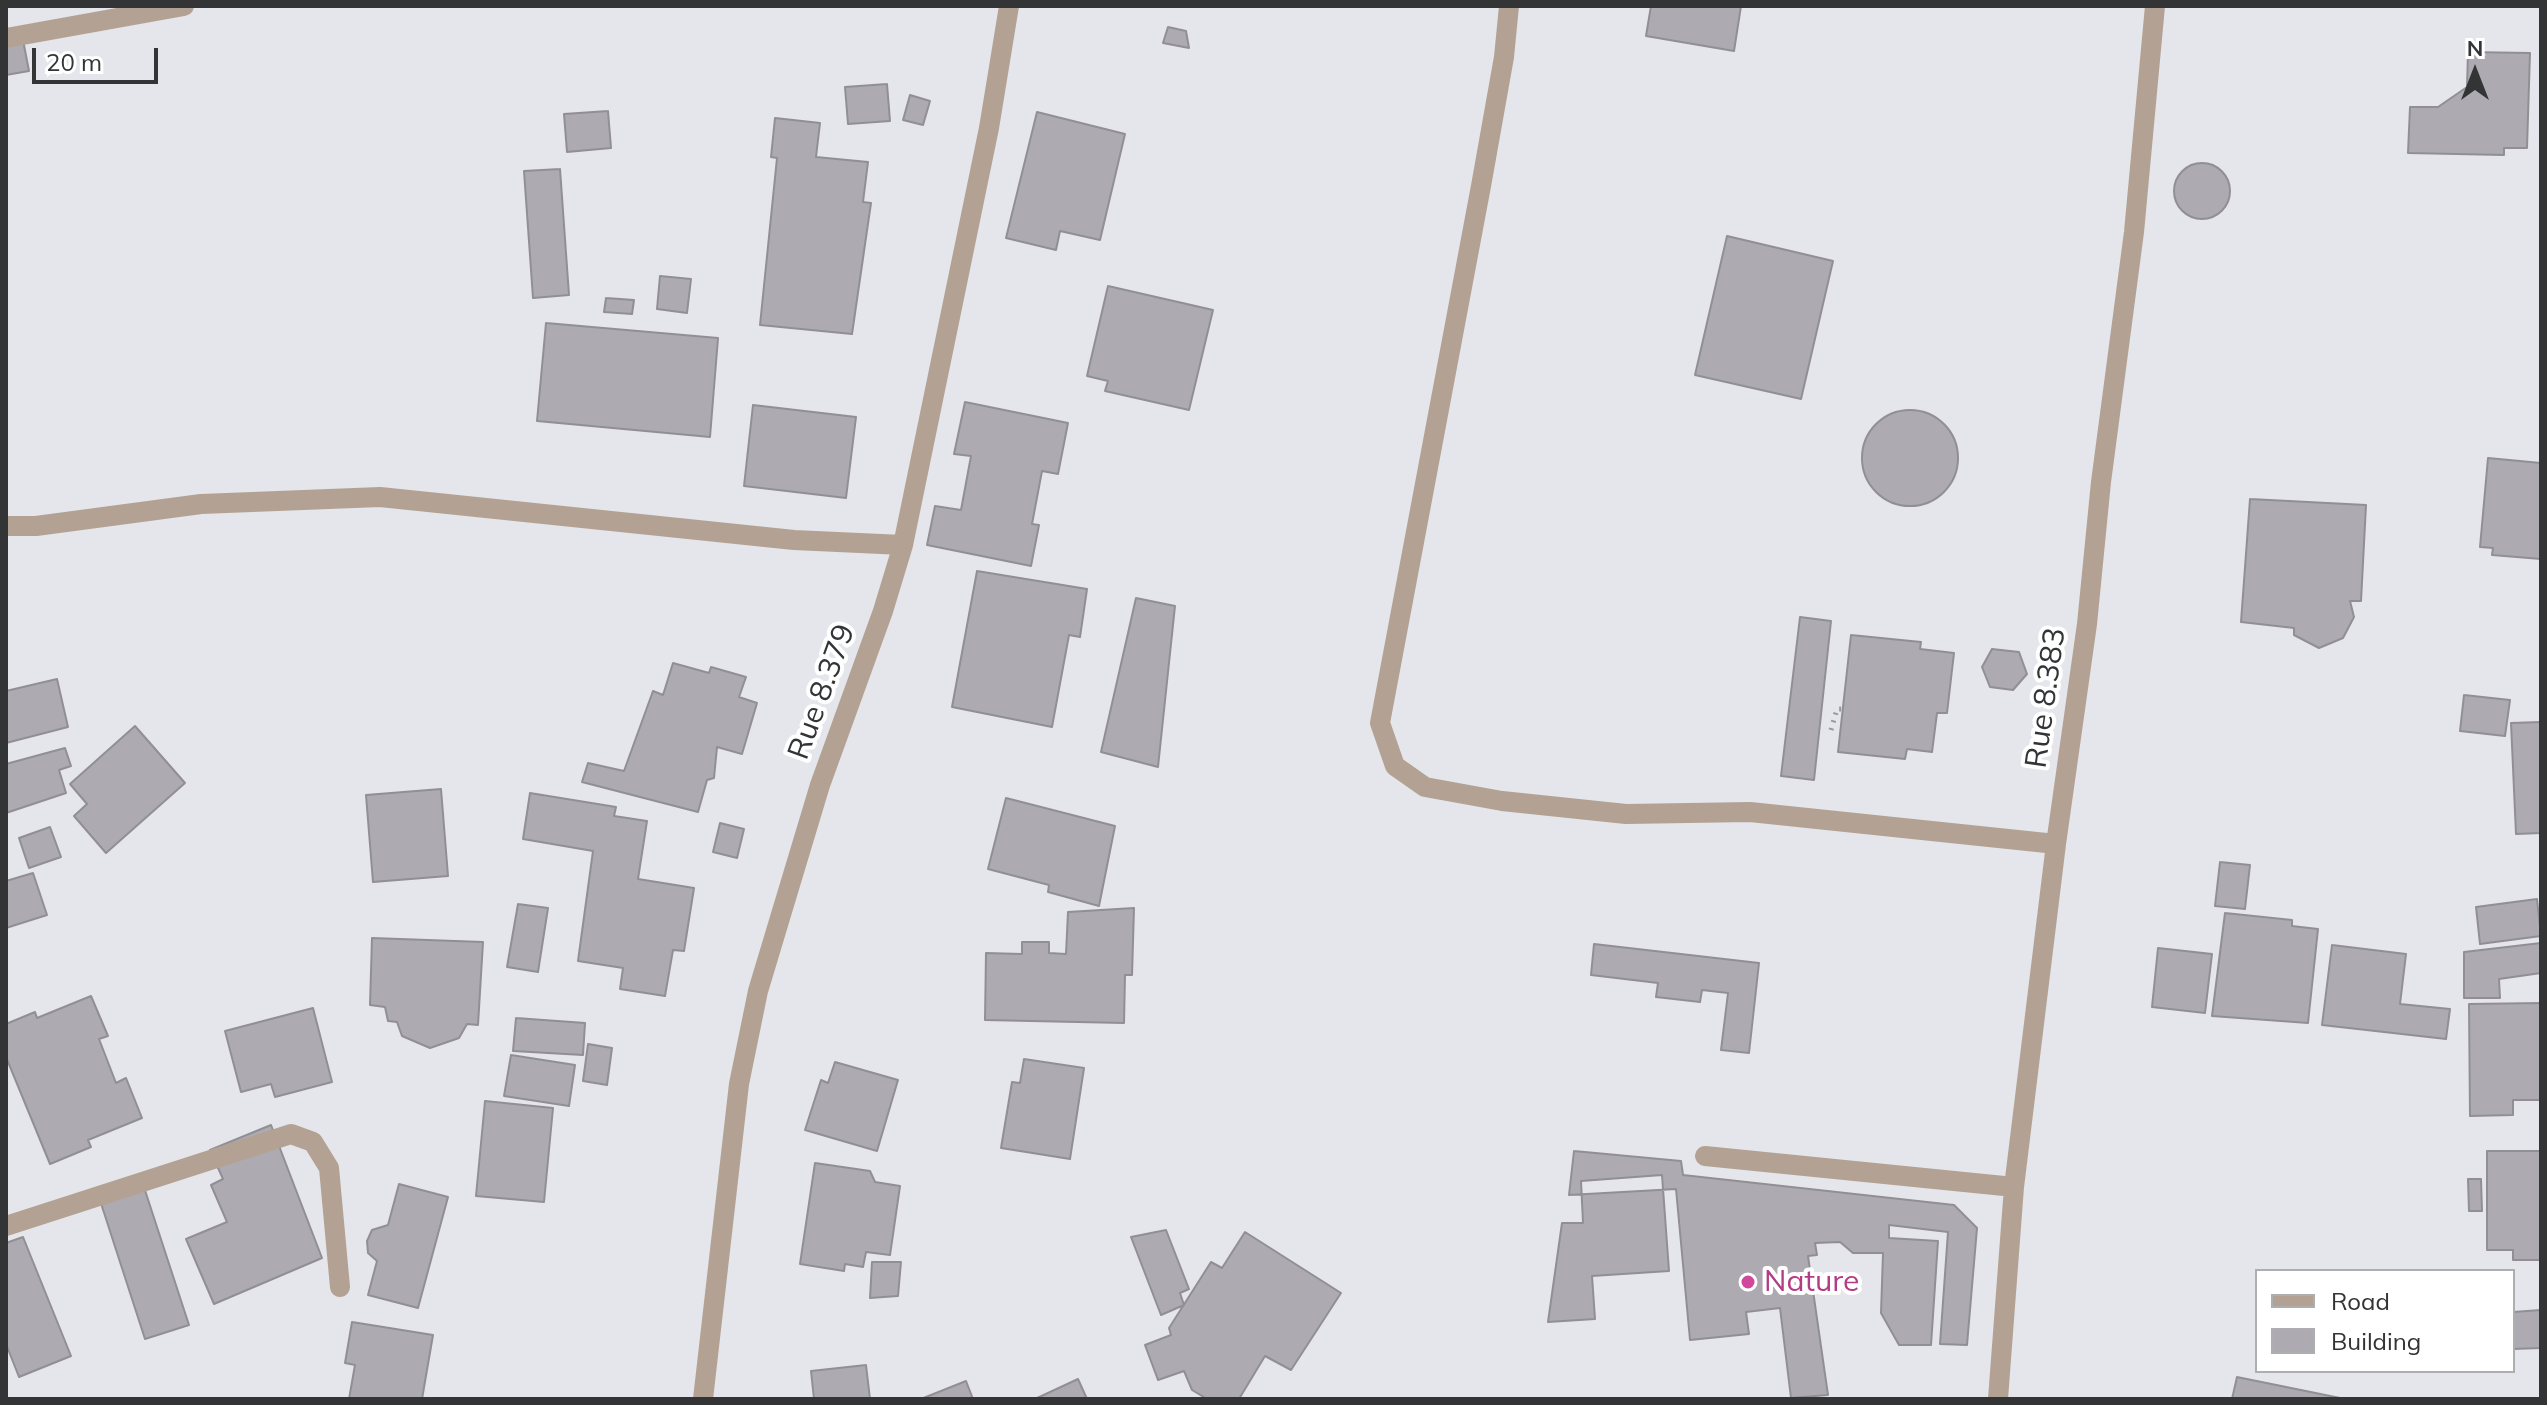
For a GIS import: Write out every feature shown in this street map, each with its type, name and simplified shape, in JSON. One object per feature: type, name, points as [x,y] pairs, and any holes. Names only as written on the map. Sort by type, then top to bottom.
[{"type":"street","points":[[6,38],[184,6]]},
{"type":"street","name":"Rue 8.379","points":[[703,1399],[739,1084],[758,991],[820,785],[883,611],[903,545],[986,141],[1009,6]]},
{"type":"street","points":[[1509,6],[1504,57],[1484,172],[1380,723],[1395,766],[1425,787],[1502,801],[1626,814],[1750,812],[2056,844]]},
{"type":"street","name":"Rue 8.383","points":[[1998,1399],[2014,1187],[2134,232],[2155,6]]},
{"type":"street","points":[[6,526],[36,526],[201,504],[380,497],[794,540],[903,545]]},
{"type":"street","points":[[6,1226],[291,1134],[313,1142],[329,1168],[340,1287]]},
{"type":"street","points":[[1705,1156],[2014,1187]]},
{"type":"path","points":[[1831,730],[1837,709],[1845,709]]},
{"type":"building","points":[[1651,6],[1741,6],[1734,51],[1646,36]]},
{"type":"building","points":[[1168,27],[1186,31],[1189,48],[1163,43]]},
{"type":"building","points":[[23,40],[29,71],[6,75],[6,44]]},
{"type":"building","points":[[2468,52],[2530,53],[2527,148],[2504,148],[2504,155],[2408,153],[2410,107],[2438,107],[2467,87]]},
{"type":"building","points":[[887,84],[890,121],[848,124],[845,87]]},
{"type":"building","points":[[910,95],[930,101],[923,125],[903,120]]},
{"type":"building","points":[[608,111],[611,148],[567,152],[564,114]]},
{"type":"building","points":[[1037,112],[1125,134],[1100,240],[1060,231],[1056,250],[1006,238]]},
{"type":"building","points":[[775,118],[820,123],[816,157],[868,162],[863,202],[871,203],[852,334],[760,325],[777,158],[771,157]]},
{"type":"building","points":[[2202,163],[2222,171],[2230,191],[2222,211],[2202,219],[2182,211],[2174,191],[2182,171]]},
{"type":"building","points":[[560,169],[569,295],[533,298],[524,171]]},
{"type":"building","points":[[1727,236],[1833,261],[1801,399],[1695,375]]},
{"type":"building","points":[[660,276],[691,279],[687,313],[657,309]]},
{"type":"building","points":[[1108,286],[1213,310],[1189,410],[1105,391],[1108,381],[1087,376]]},
{"type":"building","points":[[606,298],[634,300],[632,314],[604,312]]},
{"type":"building","points":[[546,323],[718,338],[710,437],[537,421]]},
{"type":"building","points":[[965,402],[1068,423],[1058,474],[1042,471],[1032,524],[1039,525],[1031,566],[927,545],[935,506],[961,510],[971,456],[954,454]]},
{"type":"building","points":[[753,405],[856,417],[846,498],[744,486]]},
{"type":"building","points":[[1901,410],[1919,410],[1937,418],[1950,431],[1958,449],[1955,477],[1937,498],[1919,506],[1901,506],[1883,498],[1870,485],[1862,467],[1862,449],[1870,431],[1883,418]]},
{"type":"building","points":[[2488,458],[2541,463],[2541,559],[2492,555],[2493,548],[2480,547]]},
{"type":"building","points":[[2250,499],[2366,505],[2361,601],[2350,601],[2354,617],[2343,638],[2319,648],[2294,635],[2294,628],[2241,622]]},
{"type":"building","points":[[977,571],[1087,589],[1080,637],[1069,635],[1052,727],[952,707]]},
{"type":"building","points":[[1136,598],[1175,606],[1158,767],[1101,752]]},
{"type":"building","points":[[1800,617],[1831,621],[1814,780],[1781,776]]},
{"type":"building","points":[[1851,635],[1921,642],[1920,649],[1954,653],[1947,713],[1937,713],[1932,752],[1907,749],[1905,759],[1838,752]]},
{"type":"building","points":[[1992,649],[2019,652],[2027,674],[2013,690],[1990,687],[1982,667]]},
{"type":"building","points":[[673,663],[709,673],[711,667],[746,677],[739,697],[757,703],[742,754],[717,747],[714,778],[707,780],[698,812],[582,782],[588,763],[624,771],[653,691],[663,695]]},
{"type":"building","points":[[57,679],[68,727],[6,743],[6,691]]},
{"type":"building","points":[[2464,695],[2510,700],[2505,736],[2460,731]]},
{"type":"building","points":[[2541,722],[2541,833],[2516,834],[2511,723]]},
{"type":"building","points":[[135,726],[185,783],[106,853],[74,816],[87,804],[70,784]]},
{"type":"building","points":[[65,748],[71,766],[59,770],[66,793],[6,813],[6,764]]},
{"type":"building","points":[[441,789],[448,876],[373,882],[366,795]]},
{"type":"building","points":[[530,793],[616,807],[614,816],[647,821],[638,879],[694,888],[684,951],[673,950],[665,996],[620,989],[623,968],[578,961],[593,851],[523,839]]},
{"type":"building","points":[[1006,798],[1115,826],[1099,906],[1048,892],[1049,885],[988,869]]},
{"type":"building","points":[[720,823],[744,829],[737,858],[713,852]]},
{"type":"building","points":[[50,827],[61,857],[29,868],[19,838]]},
{"type":"building","points":[[2220,862],[2250,865],[2245,909],[2215,906]]},
{"type":"building","points":[[33,873],[47,915],[6,928],[6,881]]},
{"type":"building","points":[[2537,899],[2541,936],[2480,944],[2476,907]]},
{"type":"building","points":[[518,904],[548,908],[538,972],[507,967]]},
{"type":"building","points":[[1134,908],[1132,975],[1125,975],[1124,1023],[985,1020],[986,953],[1022,954],[1022,942],[1049,942],[1049,953],[1066,954],[1068,912]]},
{"type":"building","points":[[2225,913],[2292,920],[2292,926],[2318,929],[2308,1023],[2212,1016]]},
{"type":"building","points":[[372,938],[483,942],[478,1025],[467,1024],[459,1038],[430,1048],[402,1036],[397,1022],[388,1021],[385,1007],[370,1005]]},
{"type":"building","points":[[2541,943],[2541,973],[2499,979],[2500,998],[2464,998],[2464,952]]},
{"type":"building","points":[[1594,944],[1759,963],[1749,1053],[1721,1050],[1728,993],[1702,990],[1700,1002],[1656,997],[1658,983],[1591,975]]},
{"type":"building","points":[[2332,945],[2406,954],[2400,1004],[2450,1009],[2446,1039],[2322,1025]]},
{"type":"building","points":[[2158,948],[2212,954],[2205,1013],[2152,1007]]},
{"type":"building","points":[[91,996],[108,1036],[99,1039],[116,1083],[126,1078],[142,1118],[88,1140],[91,1147],[50,1164],[6,1057],[6,1024],[35,1012],[37,1018]]},
{"type":"building","points":[[2541,1003],[2541,1100],[2513,1100],[2513,1115],[2470,1116],[2469,1004]]},
{"type":"building","points":[[313,1008],[332,1082],[275,1097],[271,1084],[241,1092],[225,1031]]},
{"type":"building","points":[[516,1018],[585,1023],[583,1055],[513,1051]]},
{"type":"building","points":[[588,1044],[612,1048],[607,1085],[583,1081]]},
{"type":"building","points":[[511,1055],[575,1065],[569,1106],[504,1096]]},
{"type":"building","points":[[1024,1059],[1084,1068],[1070,1159],[1001,1148],[1012,1082],[1020,1083]]},
{"type":"building","points":[[835,1062],[898,1080],[877,1151],[805,1130],[821,1080],[828,1083]]},
{"type":"building","points":[[485,1101],[553,1108],[544,1202],[476,1196]]},
{"type":"building","points":[[271,1125],[322,1258],[214,1304],[186,1239],[227,1222],[211,1185],[223,1179],[210,1150]]},
{"type":"building","name":"Nature","points":[[1574,1151],[1681,1161],[1683,1175],[1954,1205],[1977,1228],[1967,1345],[1940,1344],[1948,1232],[1889,1225],[1889,1238],[1938,1241],[1931,1345],[1899,1345],[1881,1313],[1883,1253],[1853,1253],[1840,1242],[1815,1243],[1817,1255],[1808,1256],[1828,1395],[1791,1398],[1780,1308],[1746,1312],[1749,1334],[1690,1340],[1676,1189],[1569,1195]]},
{"type":"building","points":[[2487,1151],[2541,1151],[2541,1260],[2513,1260],[2513,1250],[2487,1250]]},
{"type":"building","points":[[815,1163],[870,1171],[875,1182],[900,1186],[890,1255],[866,1252],[863,1267],[845,1264],[844,1271],[800,1264]]},
{"type":"building","points":[[140,1175],[189,1325],[145,1339],[96,1188]]},
{"type":"building","points":[[1662,1175],[1669,1271],[1592,1276],[1595,1319],[1548,1322],[1562,1223],[1583,1223],[1581,1181]]},
{"type":"building","points":[[2468,1179],[2481,1179],[2482,1211],[2469,1211]]},
{"type":"building","points":[[399,1184],[448,1197],[418,1308],[368,1295],[377,1261],[368,1253],[367,1241],[372,1230],[388,1225]]},
{"type":"building","points":[[1166,1230],[1189,1289],[1180,1293],[1184,1305],[1161,1315],[1131,1237]]},
{"type":"building","points":[[1245,1232],[1341,1293],[1291,1370],[1265,1356],[1239,1399],[1207,1399],[1192,1390],[1184,1371],[1158,1380],[1145,1345],[1171,1335],[1169,1328],[1211,1262],[1222,1268]]},
{"type":"building","points":[[23,1237],[71,1356],[19,1377],[6,1344],[6,1243]]},
{"type":"building","points":[[872,1262],[901,1262],[898,1296],[870,1298]]},
{"type":"building","points":[[2541,1310],[2541,1348],[2515,1349],[2515,1312]]},
{"type":"building","points":[[352,1322],[433,1335],[422,1399],[349,1399],[355,1365],[345,1363]]},
{"type":"building","points":[[866,1365],[870,1399],[814,1399],[811,1371]]},
{"type":"building","points":[[2237,1377],[2345,1399],[2232,1399]]},
{"type":"building","points":[[1078,1379],[1087,1399],[1035,1399]]},
{"type":"building","points":[[966,1381],[973,1399],[921,1399]]},
{"type":"place","name":"Nature","points":[[1748,1282]]}]
